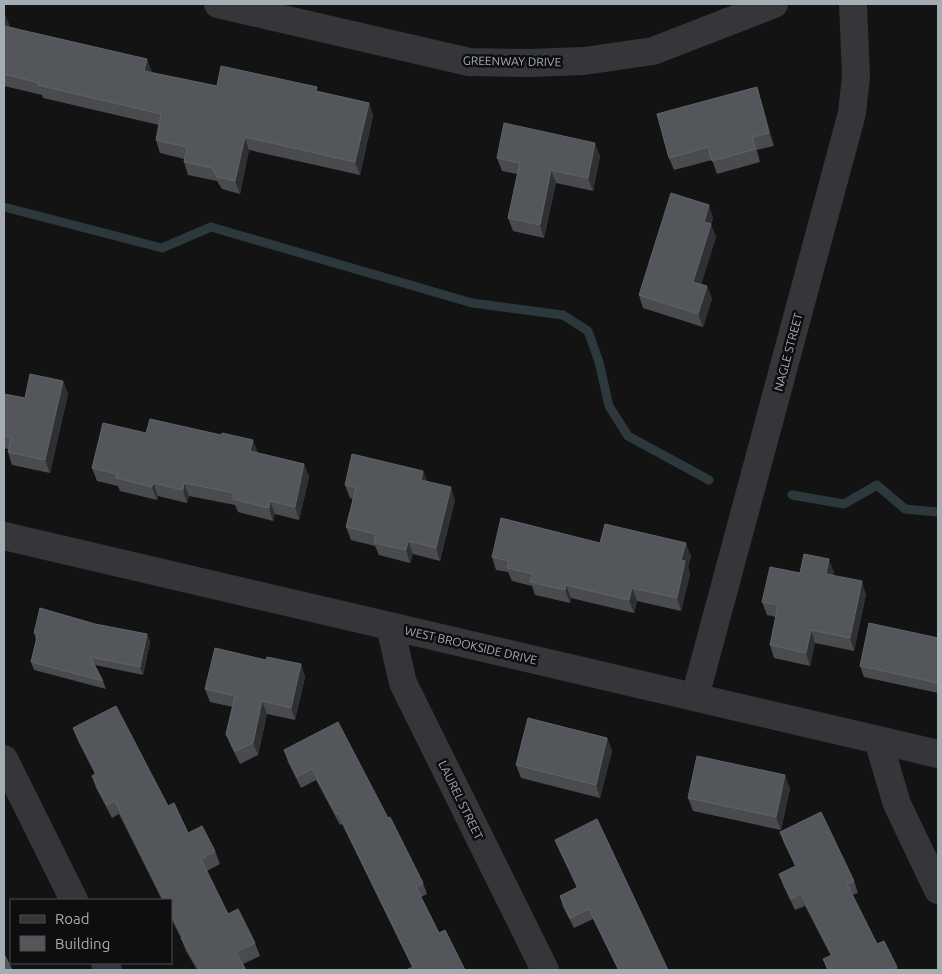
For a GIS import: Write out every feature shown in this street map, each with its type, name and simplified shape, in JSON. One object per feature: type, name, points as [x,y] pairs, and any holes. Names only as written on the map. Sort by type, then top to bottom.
[{"type":"street","name":"GREENWAY DRIVE","points":[[218,4],[469,62],[530,63],[584,61],[654,51],[774,4]]},
{"type":"street","name":"NAGLE STREET","points":[[695,698],[852,113],[856,76],[853,4]]},
{"type":"street","name":"WEST BROOKSIDE DRIVE","points":[[4,536],[938,754]]},
{"type":"street","name":"LAUREL STREET","points":[[390,626],[403,683],[545,970]]},
{"type":"street","points":[[878,740],[897,804],[938,890]]},
{"type":"street","points":[[4,759],[74,899]]},
{"type":"building","points":[[4,26],[147,59],[144,71],[217,86],[221,66],[317,87],[316,91],[369,103],[355,162],[245,137],[235,181],[217,177],[212,168],[184,162],[187,147],[156,140],[161,114],[38,85],[39,83],[4,74]]},
{"type":"building","points":[[757,87],[769,133],[752,137],[756,149],[712,161],[708,147],[669,158],[657,114]]},
{"type":"building","points":[[504,123],[595,143],[588,178],[551,170],[540,225],[508,218],[520,163],[497,158]]},
{"type":"building","points":[[671,193],[709,205],[704,222],[711,224],[693,282],[707,286],[698,314],[639,295]]},
{"type":"building","points":[[30,374],[63,381],[45,460],[8,452],[11,438],[4,436],[4,394],[25,398]]},
{"type":"building","points":[[150,419],[253,440],[250,451],[304,464],[295,507],[270,501],[269,508],[233,499],[234,493],[184,483],[183,490],[153,483],[152,487],[116,478],[117,474],[92,468],[103,423],[146,433]]},
{"type":"building","points":[[352,454],[423,471],[421,480],[451,487],[436,548],[408,541],[406,550],[374,543],[376,534],[346,527],[356,488],[345,485]]},
{"type":"building","points":[[501,518],[600,543],[605,524],[686,543],[681,560],[685,561],[677,598],[632,588],[629,600],[566,585],[565,590],[530,582],[533,574],[507,568],[509,561],[492,557]]},
{"type":"building","points":[[804,554],[829,559],[826,574],[862,581],[850,638],[811,630],[806,653],[770,645],[778,605],[762,602],[770,567],[800,573]]},
{"type":"building","points":[[40,608],[95,624],[147,634],[140,667],[90,657],[103,681],[31,662],[38,633],[34,633]]},
{"type":"building","points":[[869,623],[938,638],[938,683],[860,666]]},
{"type":"building","points":[[215,648],[266,660],[267,657],[301,664],[291,708],[262,701],[253,743],[235,751],[226,734],[235,696],[205,689]]},
{"type":"building","points":[[116,706],[168,806],[174,803],[188,833],[202,826],[215,851],[201,859],[228,914],[238,909],[255,943],[236,952],[246,970],[200,970],[181,938],[183,937],[172,916],[172,899],[164,899],[115,801],[107,805],[92,776],[96,773],[73,728]]},
{"type":"building","points":[[528,718],[607,738],[596,785],[516,765]]},
{"type":"building","points":[[338,722],[388,818],[390,817],[423,883],[416,887],[439,933],[445,930],[465,970],[406,970],[413,967],[338,813],[336,814],[312,769],[297,777],[284,750]]},
{"type":"building","points":[[697,756],[785,775],[776,817],[688,798]]},
{"type":"building","points":[[821,812],[854,881],[847,884],[877,944],[884,941],[897,967],[890,970],[829,970],[823,959],[832,955],[801,894],[791,899],[779,874],[796,866],[780,832]]},
{"type":"building","points":[[597,819],[668,970],[619,970],[589,909],[570,918],[560,896],[578,887],[555,840]]},
{"type":"building","points":[[4,954],[12,970],[4,970]]},
{"type":"waterway","points":[[4,207],[162,248],[211,227],[472,303],[563,315],[588,331],[599,362],[609,406],[628,436],[709,480]]},
{"type":"waterway","points":[[792,495],[844,504],[877,485],[905,509],[938,512]]}]
